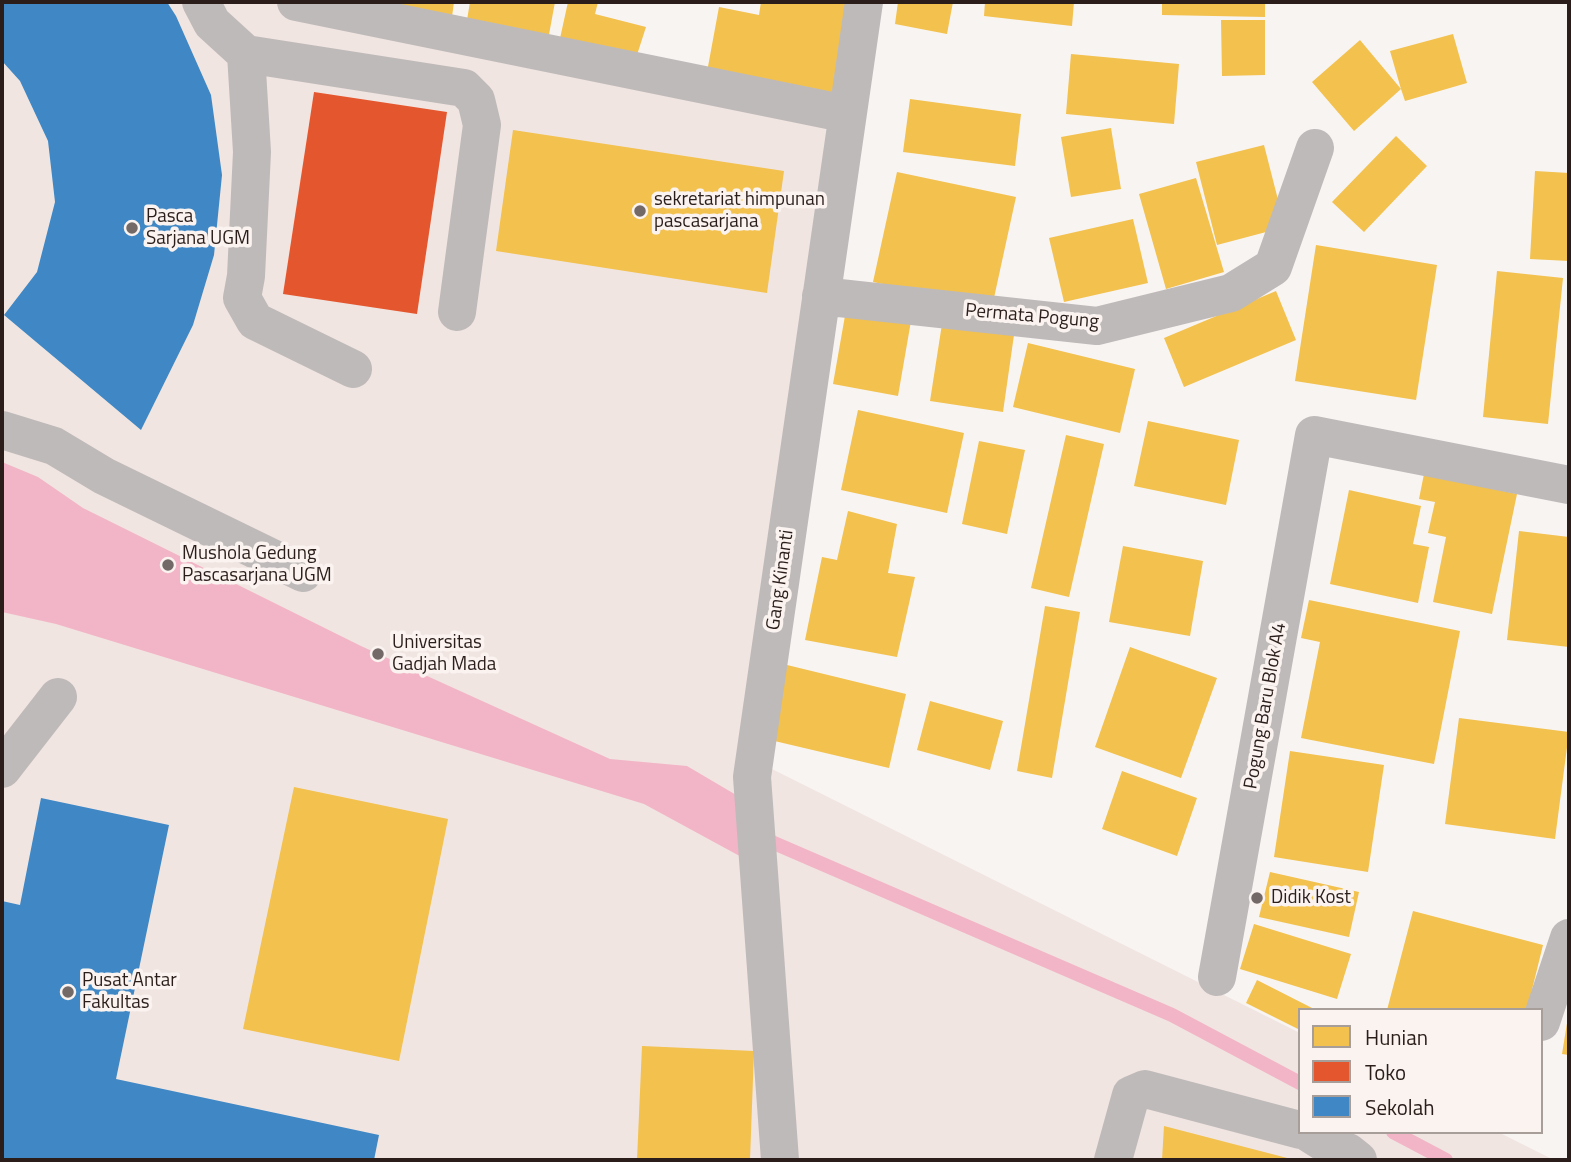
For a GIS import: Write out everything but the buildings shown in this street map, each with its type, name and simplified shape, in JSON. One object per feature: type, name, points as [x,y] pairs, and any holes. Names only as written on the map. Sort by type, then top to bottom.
[{"type":"street","points":[[201,2],[212,23],[246,54],[464,88],[476,100],[482,125],[457,312]]},
{"type":"street","points":[[296,2],[847,114]]},
{"type":"street","name":"Gang Kinanti","points":[[780,1160],[752,777],[864,2]]},
{"type":"street","points":[[246,54],[252,152],[246,276],[242,298],[255,321],[353,369]]},
{"type":"street","name":"Permata Pogung","points":[[821,296],[1097,326],[1231,293],[1273,267],[1315,148]]},
{"type":"street","points":[[2,430],[54,446],[104,476],[303,573]]},
{"type":"street","name":"Pogung Baru Blok A4","points":[[1217,977],[1314,435],[1569,485]]},
{"type":"street","points":[[2,769],[58,697]]},
{"type":"street","points":[[1543,1015],[1569,938]]},
{"type":"street","points":[[1112,1160],[1130,1096],[1145,1089],[1298,1129]]},
{"type":"street","points":[[1310,1134],[1332,1147],[1348,1152],[1358,1160]]},
{"type":"shaded area","name":"Universitas Gadjah Mada","points":[[2,2],[325,2],[844,104],[740,753],[1298,1032],[1298,1134],[1502,1134],[1554,1160],[2,1160]]},
{"type":"shaded area","points":[[2,462],[38,477],[83,508],[361,646],[610,759],[687,766],[743,799],[747,860],[644,804],[56,624],[2,612]]},
{"type":"waterway","points":[[760,837],[1172,1015],[1298,1082]]},
{"type":"waterway","points":[[1397,1134],[1446,1160]]},
{"type":"place","name":"sekretariat himpunan pascasarjana","points":[[640,211]]},
{"type":"place","name":"Pasca Sarjana UGM","points":[[132,228]]},
{"type":"place","name":"Mushola Gedung Pascasarjana UGM","points":[[168,565]]},
{"type":"place","name":"Universitas Gadjah Mada","points":[[378,654]]},
{"type":"place","name":"Didik Kost","points":[[1257,898]]},
{"type":"place","name":"Pusat Antar Fakultas","points":[[68,992]]}]
